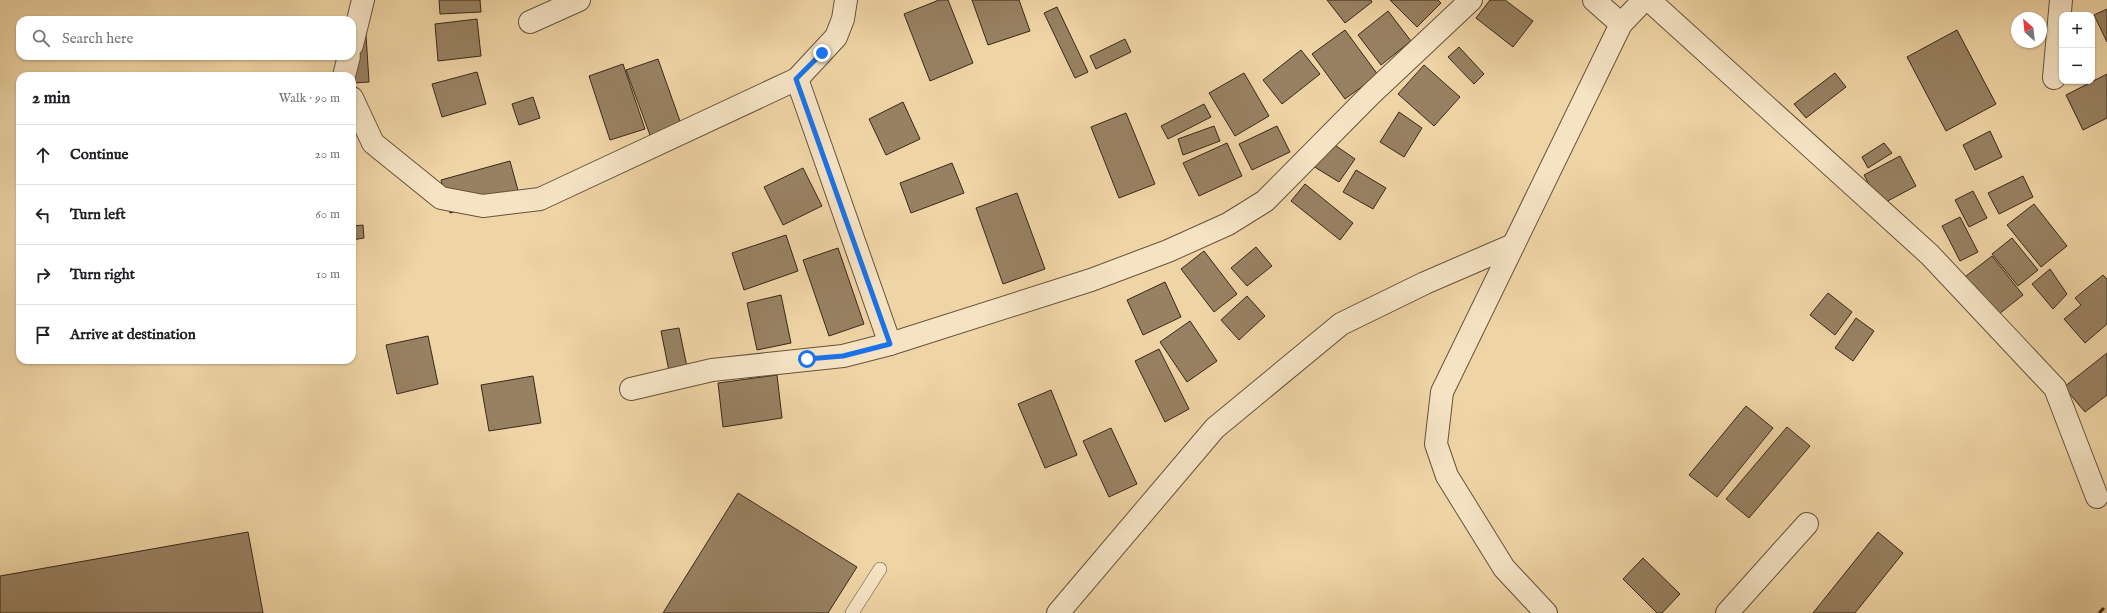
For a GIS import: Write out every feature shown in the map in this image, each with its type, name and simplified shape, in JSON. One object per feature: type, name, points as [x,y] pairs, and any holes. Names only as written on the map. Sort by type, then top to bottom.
[{"type":"street","points":[[356,29],[363,0]]},
{"type":"street","points":[[530,22],[578,0]]},
{"type":"street","points":[[356,107],[373,143],[441,198],[483,206],[540,199],[796,79],[836,37],[843,19],[846,0]]},
{"type":"street","points":[[631,389],[712,370],[843,356],[890,344],[1091,280],[1168,251],[1228,224],[1265,201],[1370,95],[1471,0]]},
{"type":"street","points":[[1594,0],[1621,24]]},
{"type":"street","points":[[1546,613],[1504,568],[1447,476],[1436,444],[1442,392],[1621,24],[1644,0]]},
{"type":"street","points":[[1649,0],[1930,255],[2055,388],[2097,497]]},
{"type":"street","points":[[2054,78],[2061,0]]},
{"type":"street","points":[[345,72],[348,60]]},
{"type":"street","points":[[796,79],[890,344]]},
{"type":"street","points":[[1058,613],[1216,428],[1342,324],[1425,283],[1513,246]]},
{"type":"street","points":[[1727,613],[1807,524]]},
{"type":"lane","points":[[852,613],[880,569]]},
{"type":"building","points":[[439,0],[480,0],[481,12],[440,14]]},
{"type":"building","points":[[939,0],[948,0],[973,63],[930,81],[904,14]]},
{"type":"building","points":[[972,0],[1019,0],[1030,31],[988,45]]},
{"type":"building","points":[[1327,0],[1371,0],[1372,2],[1345,23]]},
{"type":"building","points":[[1390,0],[1438,0],[1441,3],[1417,27]]},
{"type":"building","points":[[1490,0],[1505,0],[1533,21],[1513,47],[1476,18]]},
{"type":"building","points":[[1057,7],[1088,72],[1075,78],[1044,13]]},
{"type":"building","points":[[2107,9],[2107,42],[2095,17],[2095,15]]},
{"type":"building","points":[[1388,11],[1411,41],[1381,65],[1358,35]]},
{"type":"building","points":[[477,19],[481,56],[438,61],[435,24]]},
{"type":"building","points":[[1345,30],[1378,75],[1345,99],[1312,54]]},
{"type":"building","points":[[1957,30],[1996,104],[1946,131],[1907,57]]},
{"type":"building","points":[[366,35],[369,82],[356,83],[356,72],[352,72],[352,60],[356,60],[356,36]]},
{"type":"building","points":[[1125,39],[1131,52],[1096,69],[1090,56]]},
{"type":"building","points":[[1459,47],[1484,74],[1474,84],[1448,57]]},
{"type":"building","points":[[1301,50],[1320,74],[1282,104],[1263,80]]},
{"type":"building","points":[[658,59],[681,124],[650,135],[626,70]]},
{"type":"building","points":[[623,64],[645,129],[610,140],[589,76]]},
{"type":"building","points":[[1424,65],[1460,97],[1434,126],[1398,94]]},
{"type":"building","points":[[477,72],[486,104],[442,117],[432,84]]},
{"type":"building","points":[[1244,73],[1269,116],[1235,136],[1209,93]]},
{"type":"building","points":[[1835,73],[1846,87],[1806,118],[1794,104]]},
{"type":"building","points":[[2107,74],[2107,118],[2083,130],[2066,95],[2087,84],[2095,84],[2095,80]]},
{"type":"building","points":[[533,97],[540,118],[519,125],[512,104]]},
{"type":"building","points":[[903,102],[920,139],[886,155],[869,119]]},
{"type":"building","points":[[1204,104],[1211,117],[1168,139],[1161,126]]},
{"type":"building","points":[[1399,112],[1422,128],[1404,157],[1380,142]]},
{"type":"building","points":[[1126,113],[1155,184],[1119,198],[1091,127]]},
{"type":"building","points":[[1214,126],[1220,141],[1183,155],[1178,139]]},
{"type":"building","points":[[1277,126],[1290,152],[1252,170],[1239,144]]},
{"type":"building","points":[[1990,131],[2002,157],[1975,170],[1963,145]]},
{"type":"building","points":[[1329,141],[1355,159],[1339,182],[1313,166]]},
{"type":"building","points":[[1227,143],[1242,176],[1199,196],[1183,163]]},
{"type":"building","points":[[1884,143],[1892,153],[1868,168],[1862,157]]},
{"type":"building","points":[[1900,156],[1916,186],[1880,205],[1864,175]]},
{"type":"building","points":[[510,161],[519,194],[450,213],[441,180]]},
{"type":"building","points":[[952,163],[964,193],[911,213],[900,183]]},
{"type":"building","points":[[803,168],[822,206],[783,225],[764,187]]},
{"type":"building","points":[[1356,170],[1386,188],[1373,209],[1343,192]]},
{"type":"building","points":[[2023,176],[2033,197],[1999,214],[1988,193]]},
{"type":"building","points":[[1305,184],[1353,223],[1340,240],[1291,201]]},
{"type":"building","points":[[1973,191],[1987,218],[1969,227],[1955,200]]},
{"type":"building","points":[[1017,193],[1045,269],[1003,284],[976,208]]},
{"type":"building","points":[[2034,204],[2067,246],[2041,267],[2007,225]]},
{"type":"building","points":[[1960,217],[1978,252],[1960,261],[1942,226]]},
{"type":"building","points":[[363,225],[364,238],[356,239],[356,226]]},
{"type":"building","points":[[786,235],[798,271],[744,290],[732,253]]},
{"type":"building","points":[[2012,238],[2038,270],[2018,286],[1992,254]]},
{"type":"building","points":[[1256,247],[1272,266],[1247,286],[1231,268]]},
{"type":"building","points":[[838,248],[864,324],[829,336],[803,260]]},
{"type":"building","points":[[1204,251],[1237,294],[1214,312],[1181,269]]},
{"type":"building","points":[[1992,256],[2023,295],[1985,325],[1953,286]]},
{"type":"building","points":[[2050,269],[2067,294],[2053,309],[2032,284]]},
{"type":"building","points":[[2103,275],[2107,279],[2107,324],[2085,343],[2064,319],[2081,305],[2075,298]]},
{"type":"building","points":[[1165,282],[1181,317],[1143,335],[1127,300]]},
{"type":"building","points":[[1828,293],[1852,312],[1835,335],[1810,315]]},
{"type":"building","points":[[781,295],[791,343],[757,350],[747,303]]},
{"type":"building","points":[[1247,296],[1265,316],[1239,340],[1221,320]]},
{"type":"building","points":[[1856,318],[1874,331],[1853,361],[1835,348]]},
{"type":"building","points":[[1190,321],[1217,361],[1187,382],[1160,342]]},
{"type":"building","points":[[679,328],[687,367],[669,371],[661,331]]},
{"type":"building","points":[[428,336],[438,384],[397,394],[386,345]]},
{"type":"building","points":[[1159,349],[1189,409],[1165,422],[1135,361]]},
{"type":"building","points":[[2107,353],[2107,395],[2085,412],[2064,387]]},
{"type":"building","points":[[777,375],[782,418],[723,427],[718,383]]},
{"type":"building","points":[[533,376],[541,423],[489,431],[481,385]]},
{"type":"building","points":[[1051,390],[1077,455],[1045,468],[1018,404]]},
{"type":"building","points":[[1746,406],[1773,428],[1717,497],[1689,475]]},
{"type":"building","points":[[1787,427],[1810,446],[1749,518],[1726,499]]},
{"type":"building","points":[[1111,428],[1137,484],[1109,497],[1083,441]]},
{"type":"building","points":[[738,493],[857,567],[828,613],[663,613]]},
{"type":"building","points":[[248,532],[263,613],[0,613],[0,576]]},
{"type":"building","points":[[1878,532],[1903,553],[1855,613],[1813,613]]},
{"type":"building","points":[[1643,558],[1680,594],[1662,613],[1657,613],[1623,579]]},
{"type":"railway","points":[[2099,613],[2107,605]]},
{"type":"route","points":[[807,359],[843,356],[890,344],[796,79],[822,53]]}]
